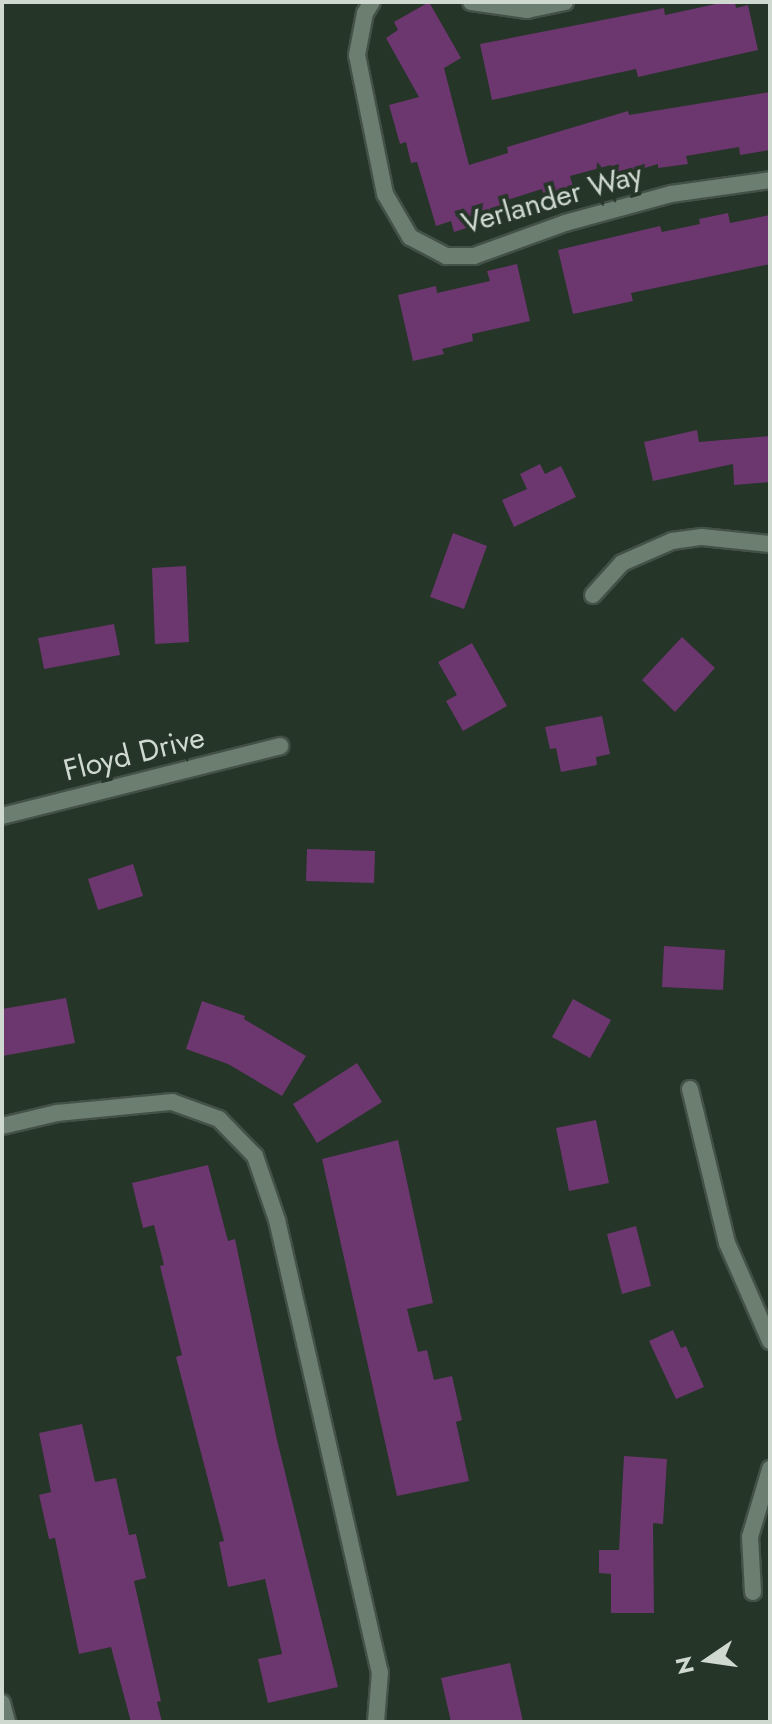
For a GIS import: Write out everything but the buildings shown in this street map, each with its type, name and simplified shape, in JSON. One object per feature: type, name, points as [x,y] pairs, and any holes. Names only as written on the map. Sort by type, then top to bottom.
[{"type":"street","name":"Verlander Way","points":[[372,2],[365,13],[357,55],[385,194],[410,237],[446,256],[474,256],[565,223],[671,194],[770,180]]},
{"type":"street","points":[[471,2],[527,10],[565,2]]},
{"type":"street","points":[[593,595],[622,563],[672,541],[702,537],[770,544]]},
{"type":"street","name":"Floyd Drive","points":[[2,816],[280,746]]},
{"type":"street","points":[[690,1089],[727,1243],[770,1341]]},
{"type":"street","points":[[2,1126],[57,1113],[172,1102],[219,1119],[255,1156],[277,1220],[380,1672],[376,1722]]},
{"type":"street","points":[[753,1592],[750,1537],[770,1469]]},
{"type":"street","points":[[2,1703],[7,1722]]}]
